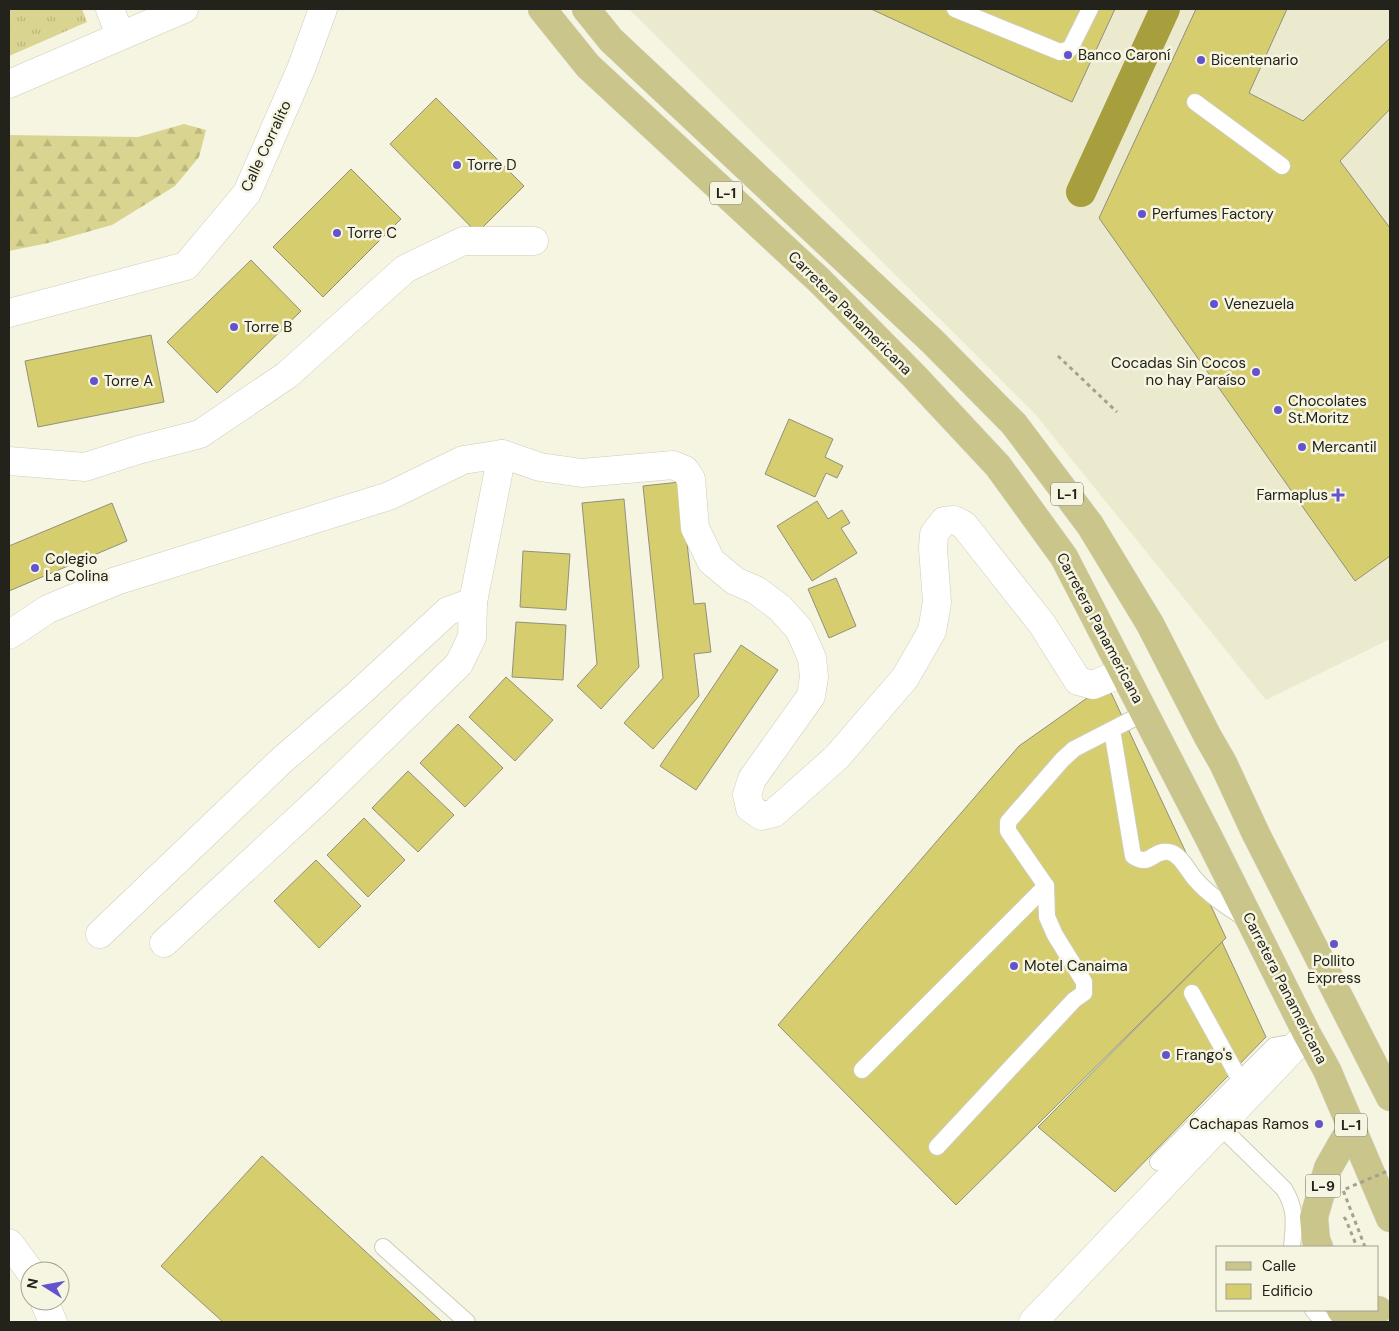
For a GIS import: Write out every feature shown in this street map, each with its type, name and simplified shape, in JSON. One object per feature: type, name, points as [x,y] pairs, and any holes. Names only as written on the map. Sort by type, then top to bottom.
[{"type":"main road","name":"Carretera Panamericana","points":[[542,9],[588,66],[820,281],[913,375],[998,466],[1064,556],[1251,923],[1300,1041],[1327,1070],[1390,1218]]},
{"type":"main road","name":"L-1","points":[[586,9],[611,40],[932,341],[1014,424],[1090,525],[1150,624],[1223,763],[1256,834],[1390,1097]]},
{"type":"main road","name":"L-9","points":[[1319,1246],[1316,1240],[1314,1217],[1328,1168],[1344,1140],[1354,1133]]},
{"type":"main road","points":[[1343,1311],[1353,1317],[1382,1311]]},
{"type":"street","points":[[110,9],[120,35]]},
{"type":"street","points":[[9,84],[184,9]]},
{"type":"street","name":"Calle Corralito","points":[[9,313],[186,266],[247,193],[294,86],[323,9]]},
{"type":"street","points":[[9,461],[85,467],[138,450],[200,434],[287,375],[405,269],[463,241],[534,241]]},
{"type":"street","points":[[9,635],[48,609],[116,581],[390,496],[463,460],[502,454],[540,468],[582,473],[673,465],[685,470],[690,479],[695,528],[711,561],[735,582],[756,590],[780,608],[799,629],[812,658],[814,677],[811,696],[752,779],[747,795],[750,808],[762,816],[774,813],[837,757],[905,678],[932,631],[937,602],[933,542],[934,534],[944,521],[954,520],[964,524],[1042,624],[1078,681],[1093,685],[1124,672]]},
{"type":"street","points":[[164,942],[321,798],[396,723],[459,664],[472,637],[473,602],[502,454]]},
{"type":"street","points":[[100,934],[281,761],[365,688],[448,611],[473,602]]},
{"type":"street","points":[[1033,1322],[1300,1041]]},
{"type":"street","points":[[9,1243],[22,1261]]},
{"type":"lane","points":[[954,9],[1060,52],[1070,49],[1090,9]]},
{"type":"lane","points":[[1194,102],[1282,166]]},
{"type":"lane","points":[[937,1147],[1074,1000],[1084,993],[1084,982],[1046,917],[1046,886],[1008,831],[1008,822],[1062,760],[1074,749],[1144,713]]},
{"type":"lane","points":[[1112,730],[1133,856],[1145,861],[1158,854],[1169,852],[1178,857],[1210,895],[1251,923]]},
{"type":"lane","points":[[862,1070],[1046,886]]},
{"type":"lane","points":[[1192,994],[1240,1080]]},
{"type":"lane","points":[[1158,1162],[1274,1046],[1300,1041]]},
{"type":"lane","points":[[1220,1126],[1284,1189],[1292,1202],[1295,1219],[1292,1246]]},
{"type":"lane","points":[[383,1247],[467,1322]]},
{"type":"lane","points":[[1314,1311],[1324,1322]]},
{"type":"path","points":[[1058,356],[1117,412]]},
{"type":"path","points":[[1366,1246],[1343,1190],[1390,1170]]},
{"type":"shaded area","points":[[629,9],[1390,9],[1390,639],[1266,700],[1035,414]]},
{"type":"green space","points":[[9,9],[82,9],[87,22],[9,56]]},
{"type":"green space","points":[[184,124],[206,130],[199,157],[175,186],[112,225],[48,243],[9,251],[9,135],[138,137]]},
{"type":"building","points":[[871,9],[1115,9],[1072,102]]},
{"type":"building","points":[[1196,9],[1287,9],[1249,93],[1303,121],[1390,38],[1390,109],[1340,161],[1390,228],[1390,556],[1355,581],[1099,218]]},
{"type":"building","name":"Torre D","points":[[436,98],[524,186],[477,233],[390,144]]},
{"type":"building","name":"Torre C","points":[[351,169],[401,219],[323,297],[273,247]]},
{"type":"building","name":"Torre B","points":[[251,260],[301,311],[217,393],[167,342]]},
{"type":"building","name":"Torre A","points":[[151,335],[164,402],[38,427],[25,361]]},
{"type":"building","points":[[789,419],[833,439],[825,457],[843,466],[837,478],[826,473],[815,497],[765,474]]},
{"type":"building","points":[[680,482],[694,604],[705,603],[711,652],[694,654],[699,696],[653,749],[624,723],[663,678],[643,486]]},
{"type":"building","points":[[624,499],[639,667],[601,709],[577,686],[597,664],[582,503]]},
{"type":"building","points":[[817,501],[828,519],[842,510],[850,523],[841,528],[857,553],[812,581],[777,526]]},
{"type":"building","name":"Colegio La Colina","points":[[112,503],[127,541],[9,591],[9,546]]},
{"type":"building","points":[[523,551],[570,554],[566,610],[520,607]]},
{"type":"building","points":[[836,578],[856,626],[829,638],[808,589]]},
{"type":"building","points":[[516,622],[566,625],[563,680],[512,677]]},
{"type":"building","points":[[741,645],[778,670],[696,790],[660,766]]},
{"type":"building","points":[[506,677],[553,720],[515,761],[469,717]]},
{"type":"building","name":"Motel Canaima","points":[[1107,684],[1226,938],[956,1205],[778,1025],[1019,746]]},
{"type":"building","points":[[458,724],[503,768],[465,807],[420,763]]},
{"type":"building","points":[[408,771],[454,815],[418,852],[372,808]]},
{"type":"building","points":[[364,818],[405,860],[368,897],[327,855]]},
{"type":"building","points":[[316,860],[361,906],[319,948],[274,901]]},
{"type":"building","points":[[1222,942],[1266,1037],[1115,1192],[1038,1127]]},
{"type":"building","points":[[262,1156],[442,1322],[223,1322],[161,1266]]},
{"type":"waterway","points":[[1081,192],[1165,9]]},
{"type":"place","name":"Banco Caroní","points":[[1068,55]]},
{"type":"place","name":"Bicentenario","points":[[1201,60]]},
{"type":"place","name":"Torre D","points":[[457,165]]},
{"type":"place","name":"Perfumes Factory","points":[[1142,214]]},
{"type":"place","name":"Torre C","points":[[337,233]]},
{"type":"place","name":"Venezuela","points":[[1214,304]]},
{"type":"place","name":"Torre B","points":[[234,327]]},
{"type":"place","name":"Cocadas Sin Cocos no hay Paraíso","points":[[1256,372]]},
{"type":"place","name":"Torre A","points":[[94,381]]},
{"type":"place","name":"Chocolates St.Moritz","points":[[1278,410]]},
{"type":"place","name":"Mercantil","points":[[1302,447]]},
{"type":"place","name":"Farmaplus","points":[[1338,495]]},
{"type":"place","name":"Colegio La Colina","points":[[35,568]]},
{"type":"place","name":"Pollito Express","points":[[1334,944]]},
{"type":"place","name":"Motel Canaima","points":[[1014,966]]},
{"type":"place","name":"Frango's","points":[[1166,1055]]},
{"type":"place","name":"Cachapas Ramos","points":[[1319,1124]]}]
